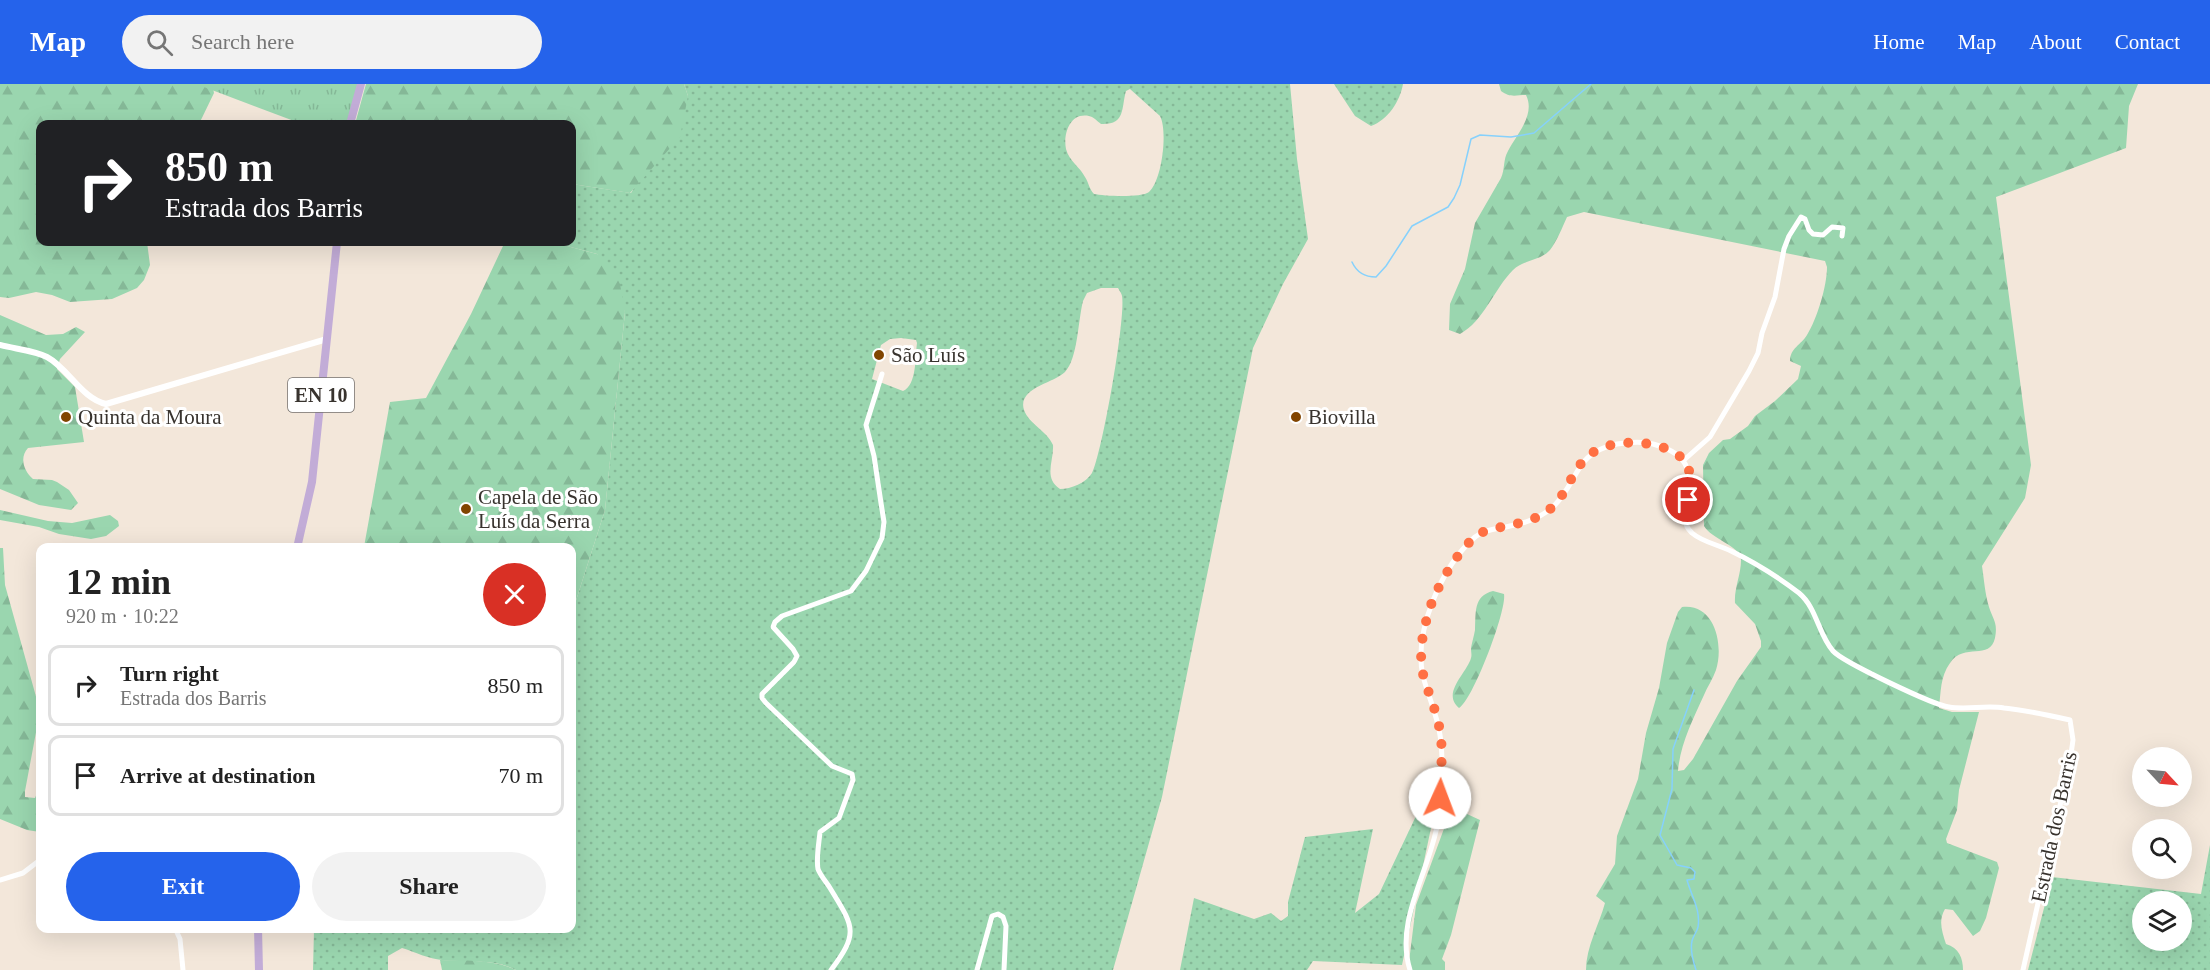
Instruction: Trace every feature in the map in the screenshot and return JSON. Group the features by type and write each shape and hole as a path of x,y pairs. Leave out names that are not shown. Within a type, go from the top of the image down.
{"main road":[{"path":"351,120 361,84"},
{"name":"EN 10","path":"298,543 311,489 337,246"},
{"path":"258,933 259,970"}],"street":[{"path":"1410,970 1406,948 1414,898 1438,824 1441,739 1421,658 1427,623 1440,584 1467,545 1478,534 1534,519 1549,510 1561,498 1586,458 1597,450 1619,444 1641,442 1657,445 1684,460 1710,437 1758,353 1762,333 1775,297 1784,249 1801,217 1805,219 1813,234 1823,235 1832,227 1843,228 1842,236"},
{"path":"0,345 49,358 90,396 106,404 327,339"},
{"path":"831,970 849,940 851,929 845,914 818,870 820,832 839,818 853,780 852,774 832,766 766,703 762,694 794,662 797,656 772,627 775,622 782,616 851,591 866,571 882,538 884,522 874,456 866,425 882,374"},
{"name":"Estrada dos Barris","path":"1684,460 1690,481 1687,528 1693,534 1754,564 1802,596 1811,607 1833,651 1849,663 1947,707 2002,707 2070,720 2073,740 2070,761 2023,970"},
{"path":"0,880 23,873 36,863"},
{"path":"977,970 992,916 998,914 1003,917 1006,926 1004,970"},
{"path":"177,933 183,970"}],"green space":[{"path":"0,84 212,84 214,93 201,120 36,120 36,246 148,246 150,265 144,280 137,288 112,299 70,302 36,292 9,298 0,297"},
{"path":"196,84 359,84 349,120 291,120"},
{"path":"366,84 684,84 688,96 680,137 630,193 576,185 576,120 356,120"},
{"path":"684,84 1290,84 1308,239 1283,284 1253,348 1162,797 1113,970 516,970 490,962 437,959 402,948 388,956 388,970 313,970 314,933 576,933 576,601 605,510 625,312 597,254 567,246 576,246 576,185 631,193 688,96","holes":["1130,89 1160,116 1163,133 1162,156 1157,178 1149,192 1122,196 1094,194 1083,173 1067,153 1065,143 1069,125 1077,117 1082,116 1094,118 1101,124 1115,122 1121,114 1126,91","1101,288 1118,288 1122,294 1117,356 1107,414 1092,473 1078,485 1060,489 1052,480 1050,469 1053,445 1026,415 1023,403 1031,391 1065,372 1073,358 1083,301 1087,293","890,339 916,340 917,343 913,377 908,388 903,391 872,379 881,345"]},
{"path":"1334,84 1403,84 1399,97 1388,115 1371,126 1355,116"},
{"path":"1499,84 2138,84 2129,106 2126,148 1996,197 2031,465 2025,498 1982,566 1988,602 1995,625 1995,638 1988,649 1962,653 1956,657 1947,668 1941,690 1939,708 1952,712 1979,712 1959,790 1957,810 1946,839 1947,843 1997,862 1999,868 1986,918 1980,931 1973,936 1953,910 1945,909 1943,913 1941,926 1946,944 1959,954 1963,970 1586,970 1590,944 1605,903 1596,896 1615,864 1617,836 1638,779 1667,643 1678,612 1682,607 1702,612 1714,628 1719,649 1716,670 1688,732 1681,752 1678,771 1684,770 1693,759 1737,681 1761,647 1755,624 1735,603 1741,566 1740,555 1704,526 1703,465 1709,453 1723,440 1730,439 1748,426 1755,416 1798,379 1801,366 1790,361 1790,357 1807,335 1818,311 1827,267 1825,261 1584,212 1567,217 1555,243 1546,254 1513,270 1476,321 1468,328 1460,334 1449,330 1450,304 1465,269 1475,223 1501,178 1506,154 1524,124 1529,110 1526,95 1507,95 1501,91"},
{"path":"503,246 567,246 597,254 618,273 625,312 605,510 576,601 576,543 365,543 390,402 426,398 471,314"},
{"path":"0,315 46,335 63,334 76,327 85,332 60,359 57,369 75,387 84,442 28,448 23,460 27,472 33,479 52,480 69,490 78,503 71,510 39,505 0,489"},
{"path":"0,510 48,521 72,523 110,515 118,521 119,526 106,536 91,539 0,520"},
{"path":"0,548 3,548 5,585 36,697 36,732 25,797 35,798 36,796 36,831 0,819"},
{"path":"1493,591 1504,594 1504,603 1495,635 1480,673 1459,708 1454,702 1454,690 1471,658 1477,606 1482,597"},
{"path":"1438,795 1402,965 1313,961 1307,970 1180,970 1194,898 1254,919 1271,913 1281,921 1288,916 1288,902 1305,837 1373,829 1355,913 1379,894 1425,797"},
{"path":"1467,814 1480,820 1451,935 1442,959 1445,962 1445,970 1408,970 1416,905 1449,815"},
{"path":"2210,845 2210,970 2028,970 2052,877 2175,891 2132,891 2132,951 2192,951 2192,893 2201,894"},
{"path":"440,960 489,962 516,970 442,970"}],"waterway":[{"path":"1352,262 1362,274 1376,277 1386,266 1412,226 1448,207 1460,185 1471,139 1480,135 1511,137 1534,133 1591,84"},
{"path":"1694,690 1673,749 1672,789 1660,835 1677,865 1691,868 1695,872 1694,879 1687,880 1699,921 1691,944 1696,970"}],"place":[{"name":"São Luís","path":"879,355"},
{"name":"Quinta da Moura","path":"66,417"},
{"name":"Biovilla","path":"1296,417"},
{"name":"Capela de São Luís da Serra","path":"466,509"}],"route":[{"path":"1440,798 1441,739 1437,716 1424,676 1421,658 1422,642 1432,602 1440,584 1467,545 1478,534 1534,519 1549,510 1561,498 1586,458 1597,450 1619,444 1641,442 1657,445 1684,460 1690,481 1688,500"}]}
